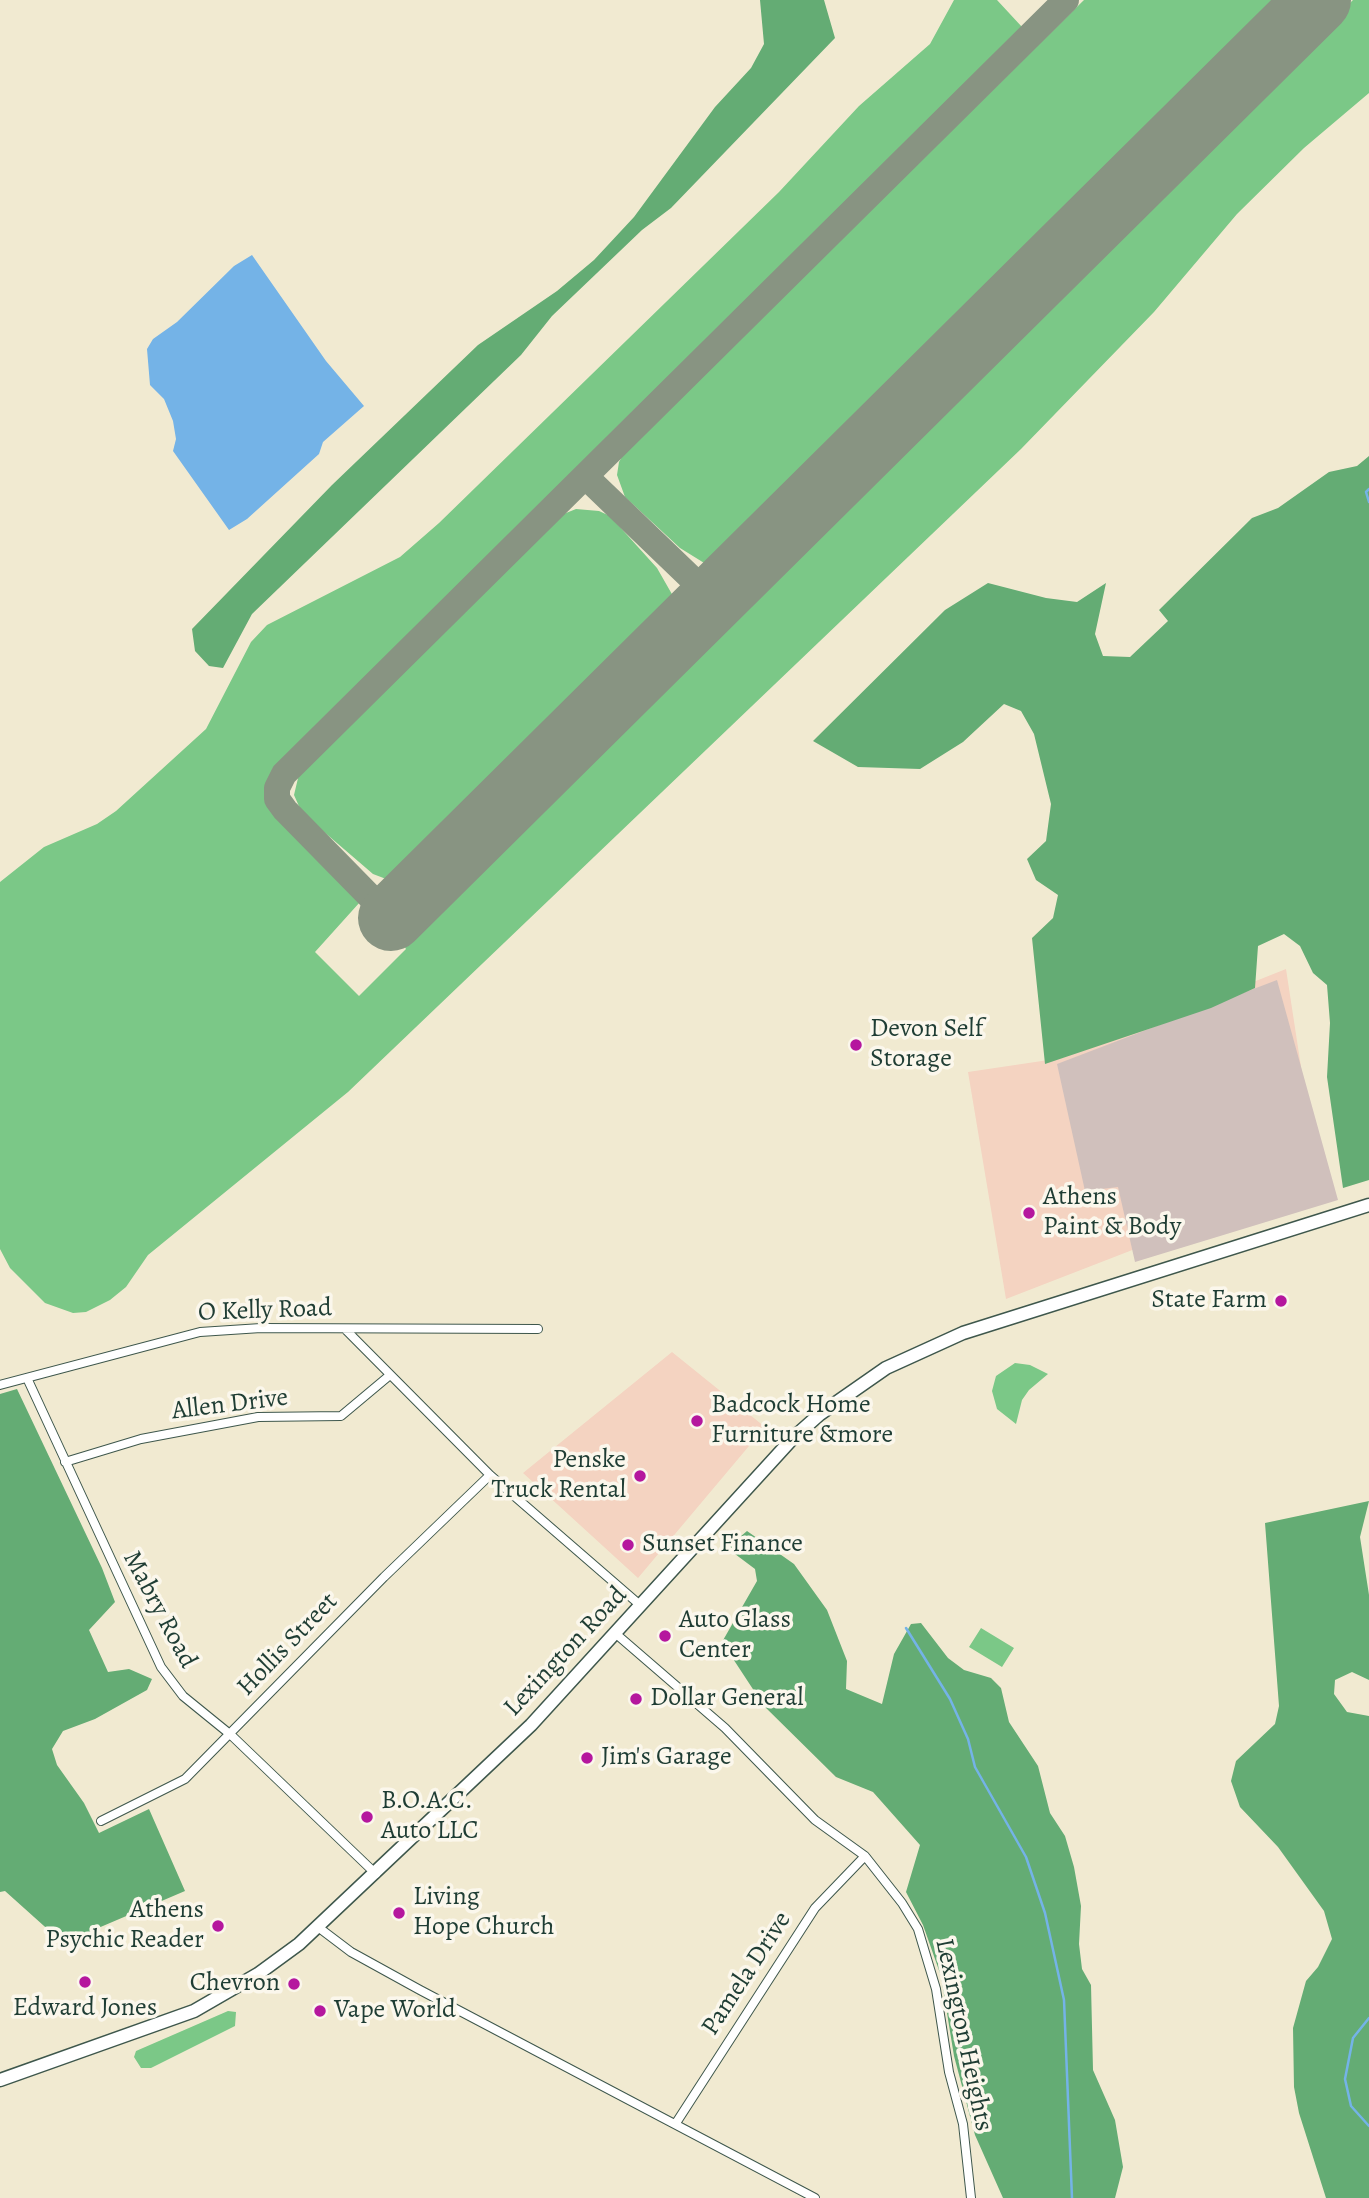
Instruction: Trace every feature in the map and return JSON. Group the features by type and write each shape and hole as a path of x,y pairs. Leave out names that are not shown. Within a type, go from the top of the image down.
{"highway":[{"name":"Lexington Road","path":"0,2080 194,2011 268,1968 376,1874 531,1725 793,1438 852,1390 905,1357 947,1339 1369,1205"}],"street":[{"name":"O Kelly Road","path":"0,1385 200,1332 261,1328 538,1329"},
{"path":"345,1329 490,1475 640,1605"},
{"name":"Allen Drive","path":"65,1462 141,1439 258,1417 341,1416 390,1375"},
{"name":"Mabry Road","path":"27,1378 161,1668 183,1696 231,1735 376,1874"},
{"name":"Hollis Street","path":"101,1821 180,1783 231,1735 375,1586 490,1475"},
{"name":"Lexington Heights","path":"615,1633 725,1728 815,1820 865,1856 902,1903 918,1929 936,1989 949,2072 962,2124 971,2198"},
{"name":"Pamela Drive","path":"676,2123 815,1908 865,1856"},
{"path":"318,1927 351,1952 423,1992 815,2198"}],"shaded area":[{"path":"1286,969 1318,1178 1006,1299 968,1072 1062,1058"},
{"path":"1277,980 1338,1200 1135,1262 1118,1187 1085,1191 1057,1064"},
{"path":"672,1352 765,1427 638,1578 523,1473"}],"green space":[{"path":"760,0 824,0 835,38 671,208 642,230 552,316 521,355 252,614 223,668 209,666 195,651 192,629 332,485 478,345 557,291 594,260 634,217 715,107 751,68 764,44"},
{"path":"954,0 997,0 1022,27 273,768 265,795 272,813 360,902 315,952 359,996 406,949 402,942 1353,0 1369,0 1369,93 1304,148 1237,214 1154,312 1021,449 348,1092 148,1255 126,1287 110,1300 86,1312 73,1313 45,1303 10,1268 0,1249 0,882 44,847 97,824 116,811 206,729 251,642 267,625 400,557 439,523 779,192 859,106 930,44"},
{"path":"1084,0 1289,0 717,565 709,566 680,548 625,497 617,475 619,462 625,451"},
{"path":"1369,456 1369,1180 1343,1188 1327,1077 1330,1023 1327,985 1313,973 1300,946 1284,934 1258,946 1255,988 1211,1008 1045,1064 1032,938 1053,918 1058,895 1036,880 1027,859 1046,841 1051,804 1034,734 1021,711 1004,704 963,742 920,769 858,767 813,741 945,610 988,583 1046,598 1077,602 1106,583 1095,634 1103,656 1130,657 1168,621 1159,610 1252,518 1278,508 1329,472 1357,466"},
{"path":"576,509 599,511 610,516 657,568 677,603 394,882 373,874 302,813 294,795 299,774 561,515"},
{"path":"1015,1363 1030,1365 1048,1374 1029,1390 1022,1400 1016,1424 997,1409 992,1391 996,1376"},
{"path":"17,1389 102,1568 115,1602 89,1630 108,1672 129,1669 152,1679 147,1690 95,1719 63,1731 52,1749 57,1765 84,1803 99,1833 149,1809 185,1891 63,1943 5,1891 0,1892 0,1394"},
{"path":"1369,1501 1360,1537 1369,1595 1369,1680 1352,1672 1335,1680 1334,1694 1347,1712 1369,1716 1369,2198 1326,2198 1299,2113 1294,2087 1293,2028 1306,1981 1318,1967 1332,1939 1324,1911 1278,1847 1240,1807 1231,1781 1236,1761 1275,1724 1279,1706 1265,1523"},
{"path":"747,1531 794,1564 827,1610 847,1661 846,1689 882,1704 894,1654 911,1624 921,1623 948,1658 964,1670 991,1678 1001,1688 1009,1722 1038,1766 1050,1813 1065,1836 1074,1867 1081,1906 1079,1944 1082,1969 1091,1985 1093,2070 1115,2120 1123,2167 1115,2198 1003,2198 975,2135 954,2056 941,1976 923,1925 906,1892 920,1845 873,1792 836,1777 764,1706 722,1642 757,1581 755,1569 727,1548"},
{"path":"981,1628 1014,1648 1002,1667 969,1647"},
{"path":"228,2011 236,2012 235,2026 151,2068 141,2068 134,2057 136,2051"}],"water":[{"path":"252,255 326,361 364,406 323,442 319,454 247,519 229,530 173,451 176,439 173,421 164,399 150,385 147,349 153,339 177,322 234,266"}],"waterway":[{"path":"1369,489 1366,492 1369,502"},
{"path":"906,1628 950,1699 968,1739 975,1767 1026,1857 1045,1913 1064,2000 1072,2198"},
{"path":"1369,2018 1353,2038 1345,2079 1351,2106 1369,2126"}],"taxiway":[{"path":"391,918 285,810 277,799 277,788 284,774 1066,0"},
{"path":"585,476 714,600"}],"runway":[{"path":"391,918 1318,0"}],"place":[{"name":"Devon Self Storage","path":"856,1045"},
{"name":"Athens Paint & Body","path":"1029,1213"},
{"name":"State Farm","path":"1281,1301"},
{"name":"Badcock Home Furniture &more","path":"697,1421"},
{"name":"Penske Truck Rental","path":"640,1476"},
{"name":"Sunset Finance","path":"628,1545"},
{"name":"Auto Glass Center","path":"665,1636"},
{"name":"Dollar General","path":"636,1699"},
{"name":"Jim's Garage","path":"587,1758"},
{"name":"B.O.A.C. Auto LLC","path":"367,1817"},
{"name":"Living Hope Church","path":"399,1913"},
{"name":"Athens Psychic Reader","path":"218,1926"},
{"name":"Edward Jones","path":"85,1982"},
{"name":"Chevron","path":"294,1984"},
{"name":"Vape World","path":"320,2011"}]}
